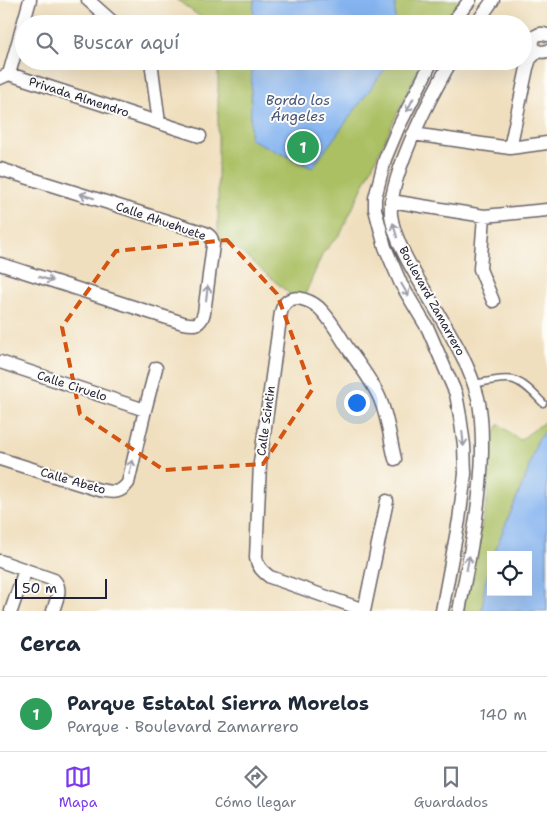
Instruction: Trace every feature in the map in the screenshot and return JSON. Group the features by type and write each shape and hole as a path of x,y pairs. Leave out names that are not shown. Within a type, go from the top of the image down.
{"street":[{"path":"25,15 30,0"},
{"path":"88,0 105,15"},
{"path":"458,15 470,0"},
{"path":"482,15 493,0"},
{"path":"542,51 533,47 532,44 534,38 540,34 547,35"},
{"path":"4,76 15,44"},
{"path":"152,70 159,123"},
{"name":"Boulevard Zamarrero","path":"427,70 398,128 385,159 375,198 375,209 385,247 401,284 428,329 456,394 464,444 465,474 459,520 442,611"},
{"name":"Boulevard Zamarrero","path":"446,70 413,134 399,171 391,201 391,215 397,237 407,259 469,368 478,399 482,425 482,474 475,524 458,611"},
{"path":"510,148 527,70"},
{"name":"Privada Almendro","path":"4,76 200,136"},
{"path":"413,134 510,148 547,142"},
{"name":"Calle Ahuehuete","path":"0,169 205,233 212,239 213,245 204,313 202,319 194,325 183,324 0,264"},
{"path":"391,201 484,216 547,210"},
{"path":"484,216 480,269 494,301"},
{"name":"Calle Scintin","path":"364,610 270,577 258,566 256,558 260,463 281,312 289,300 303,299 311,302 323,312 368,377 380,398 395,459"},
{"path":"424,322 439,314"},
{"name":"Calle Ciruelo","path":"0,362 145,410"},
{"path":"145,410 156,368"},
{"name":"Calle Abeto","path":"0,459 99,490 113,493 121,491 128,483 145,410"},
{"path":"364,610 387,501"},
{"path":"0,561 54,580 59,588 53,611"},
{"path":"11,611 25,570"}],"lane":[{"path":"474,384 491,380 514,380 527,388 543,403"}],"highlighted area":[{"path":"227,240 277,294 312,390 263,464 164,470 80,414 62,327 116,251"}],"green space":[{"path":"177,0 465,0 452,15 198,15"},
{"path":"218,70 418,70 341,233 323,253 301,304 234,246 218,243"},
{"path":"547,418 547,611 462,611 488,496 485,451 499,424 520,440"}],"water":[{"path":"254,0 395,0 395,15 253,15"},
{"name":"Bordo los Ángeles","path":"252,70 384,70 312,168 250,139"},
{"path":"547,428 547,611 482,611 487,577 487,596 532,596 532,551 495,551 526,476 537,441"}],"place":[{"name":"Parque Estatal Sierra Morelos","path":"303,147"}]}
